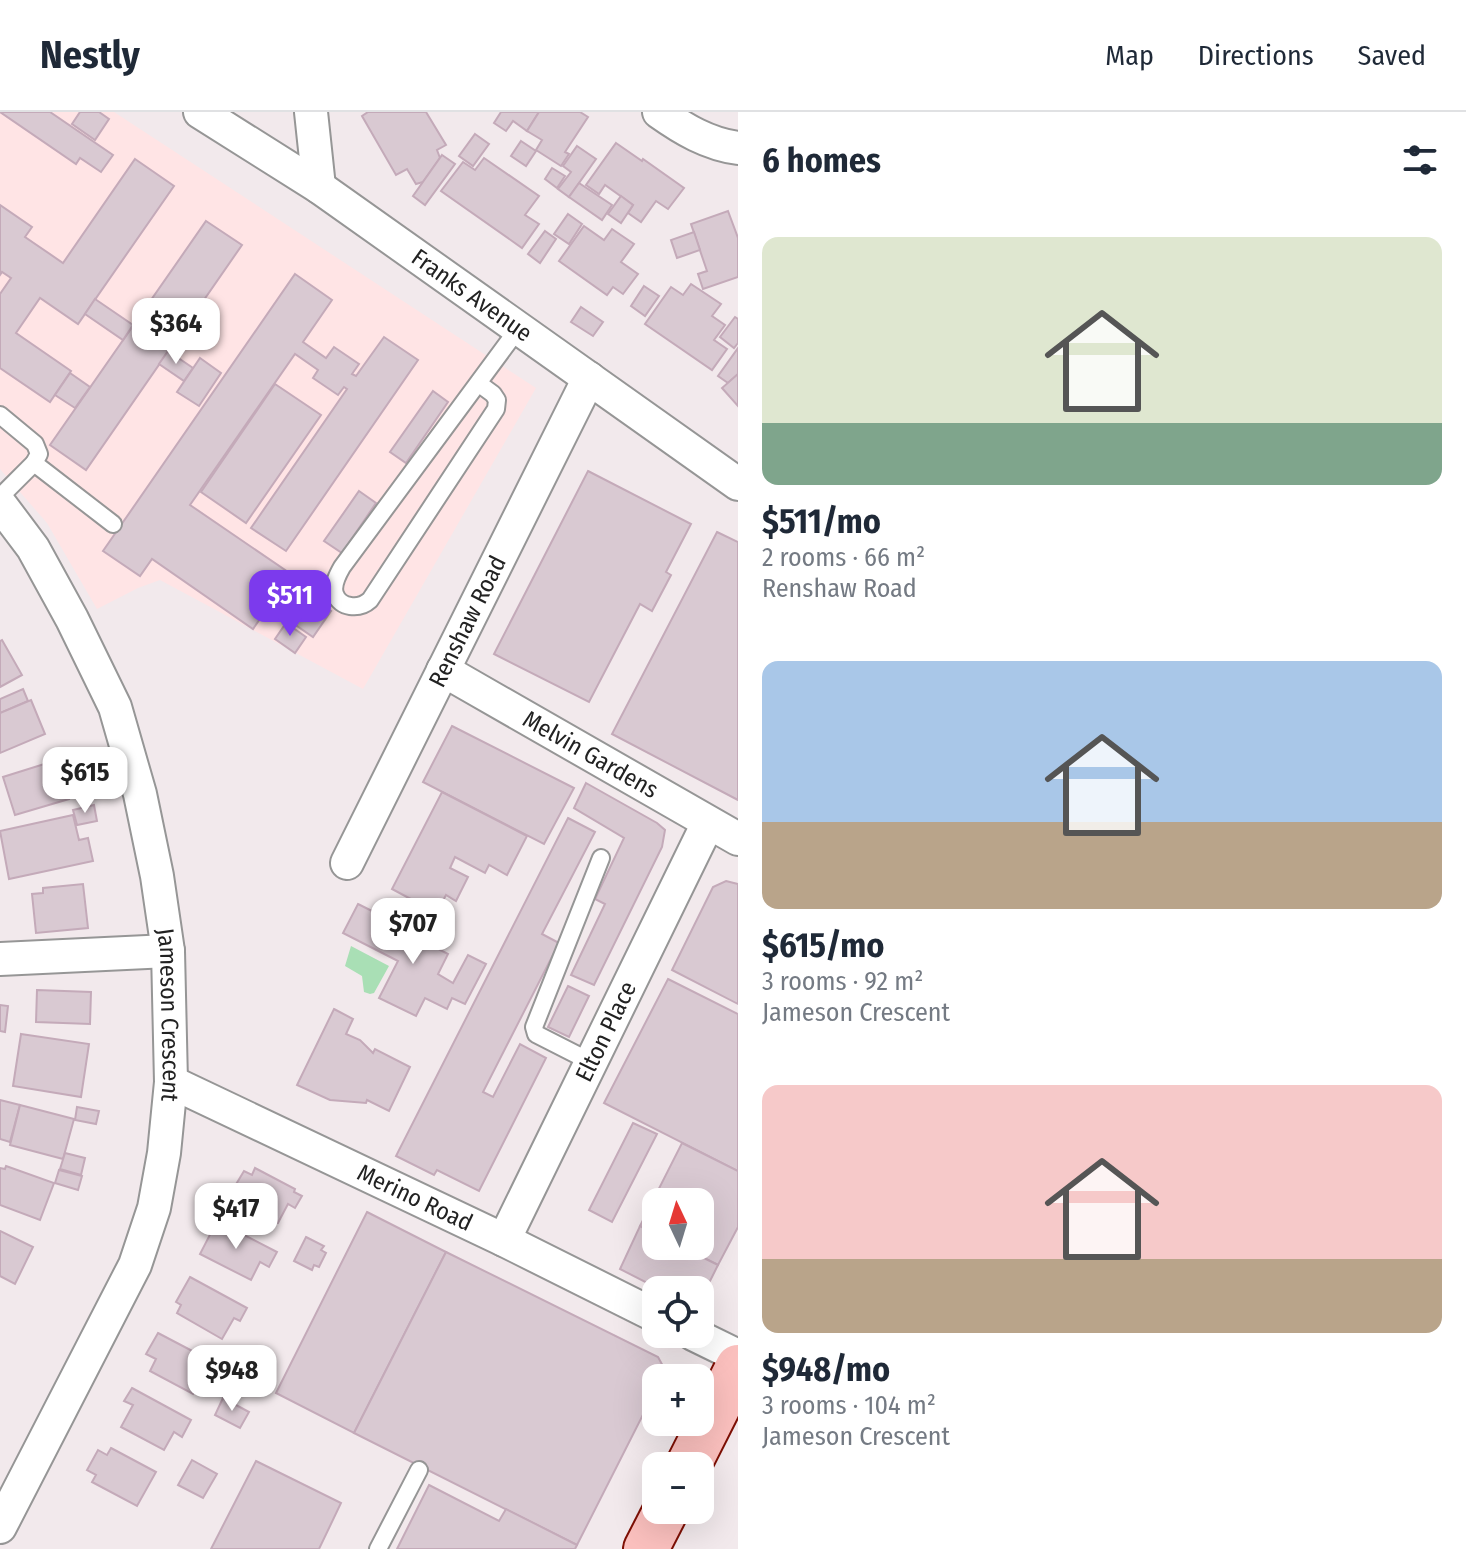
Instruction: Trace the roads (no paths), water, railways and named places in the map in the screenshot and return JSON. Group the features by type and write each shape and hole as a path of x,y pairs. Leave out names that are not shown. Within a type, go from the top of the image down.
{"main road":[{"path":"695,1452 738,1367"},
{"path":"646,1549 659,1524"}],"street":[{"name":"Franks Avenue","path":"200,112 319,187 738,484"},
{"path":"311,112 319,187"},
{"path":"659,112 691,134 738,148"},
{"name":"Renshaw Road","path":"347,863 589,378"},
{"name":"Jameson Crescent","path":"0,504 33,548 115,707 140,794 157,876 168,951 171,1082 164,1153 154,1208 135,1265 0,1527"},
{"name":"Melvin Gardens","path":"443,670 738,839"},
{"name":"Elton Place","path":"504,1240 708,823"},
{"path":"0,959 168,951"},
{"name":"Merino Road","path":"171,1082 642,1309"},
{"path":"714,1344 738,1356"}],"lane":[{"path":"478,383 493,394 497,400 496,409 370,600 360,607 341,601 335,596 335,590 336,578 342,567 478,383 518,329"},
{"path":"0,415 35,444 39,454 0,497"},
{"path":"34,463 113,524"},
{"path":"591,1062 536,1034 534,1027 601,858"},
{"path":"378,1549 419,1470"}]}
